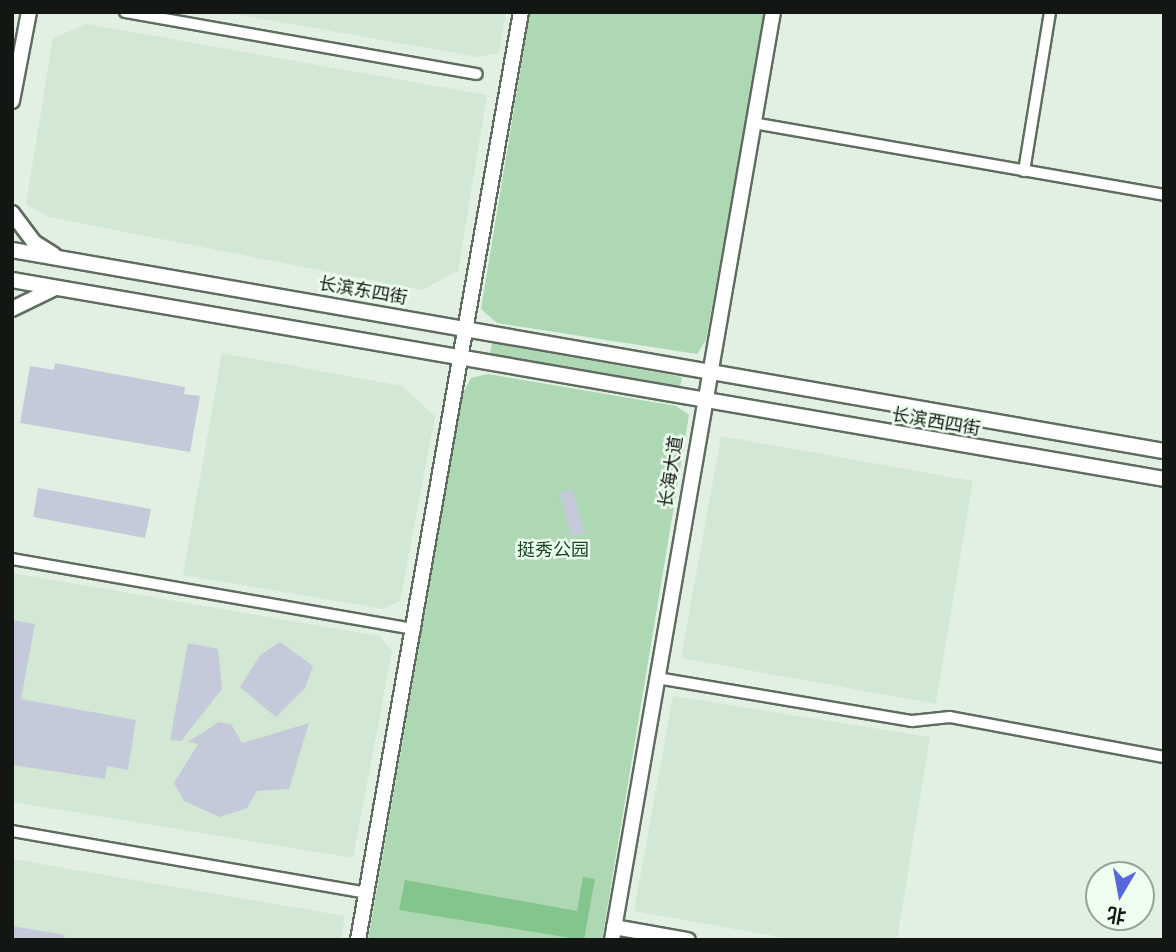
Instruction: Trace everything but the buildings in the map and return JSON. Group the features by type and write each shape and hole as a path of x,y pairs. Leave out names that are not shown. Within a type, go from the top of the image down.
{"main road":[{"path":"12,101 29,12"},
{"path":"358,940 464,359 521,12"},
{"name":"长海大道","path":"613,933 702,400 773,12"},
{"path":"12,213 35,243 65,261"},
{"name":"长滨东四街","path":"12,250 708,370"},
{"path":"12,280 702,400"},
{"path":"12,309 57,288"},
{"name":"长滨西四街","path":"708,370 1164,451"},
{"name":"长滨西四街","path":"702,400 1164,479"},
{"path":"613,933 688,940"}],"street":[{"path":"125,12 477,74"},
{"path":"1024,171 1050,12"},
{"path":"753,124 1164,195"},
{"path":"12,559 415,629"},
{"path":"657,678 912,722 950,717 1164,757"},
{"path":"12,831 366,893"}],"shaded area":[{"path":"223,12 506,12 499,53 478,57"},
{"path":"87,24 487,95 458,271 422,290 48,217 26,204 53,38"},
{"path":"222,353 402,386 435,416 400,601 383,609 183,575"},
{"path":"721,436 973,481 936,704 681,658"},
{"path":"12,573 380,636 392,651 353,858 12,802"},
{"path":"673,696 930,737 897,940 797,940 634,911"},
{"path":"12,859 345,916 341,940 12,940"},
{"path":"583,877 595,879 584,940 399,910 405,880 577,911"}],"green space":[{"path":"530,12 765,12 706,340 697,354 497,323 481,309"},
{"path":"492,343 682,377 680,388 490,354"},
{"name":"挺秀公园","path":"488,374 676,406 689,415 602,940 368,940 463,393 471,378"}]}
